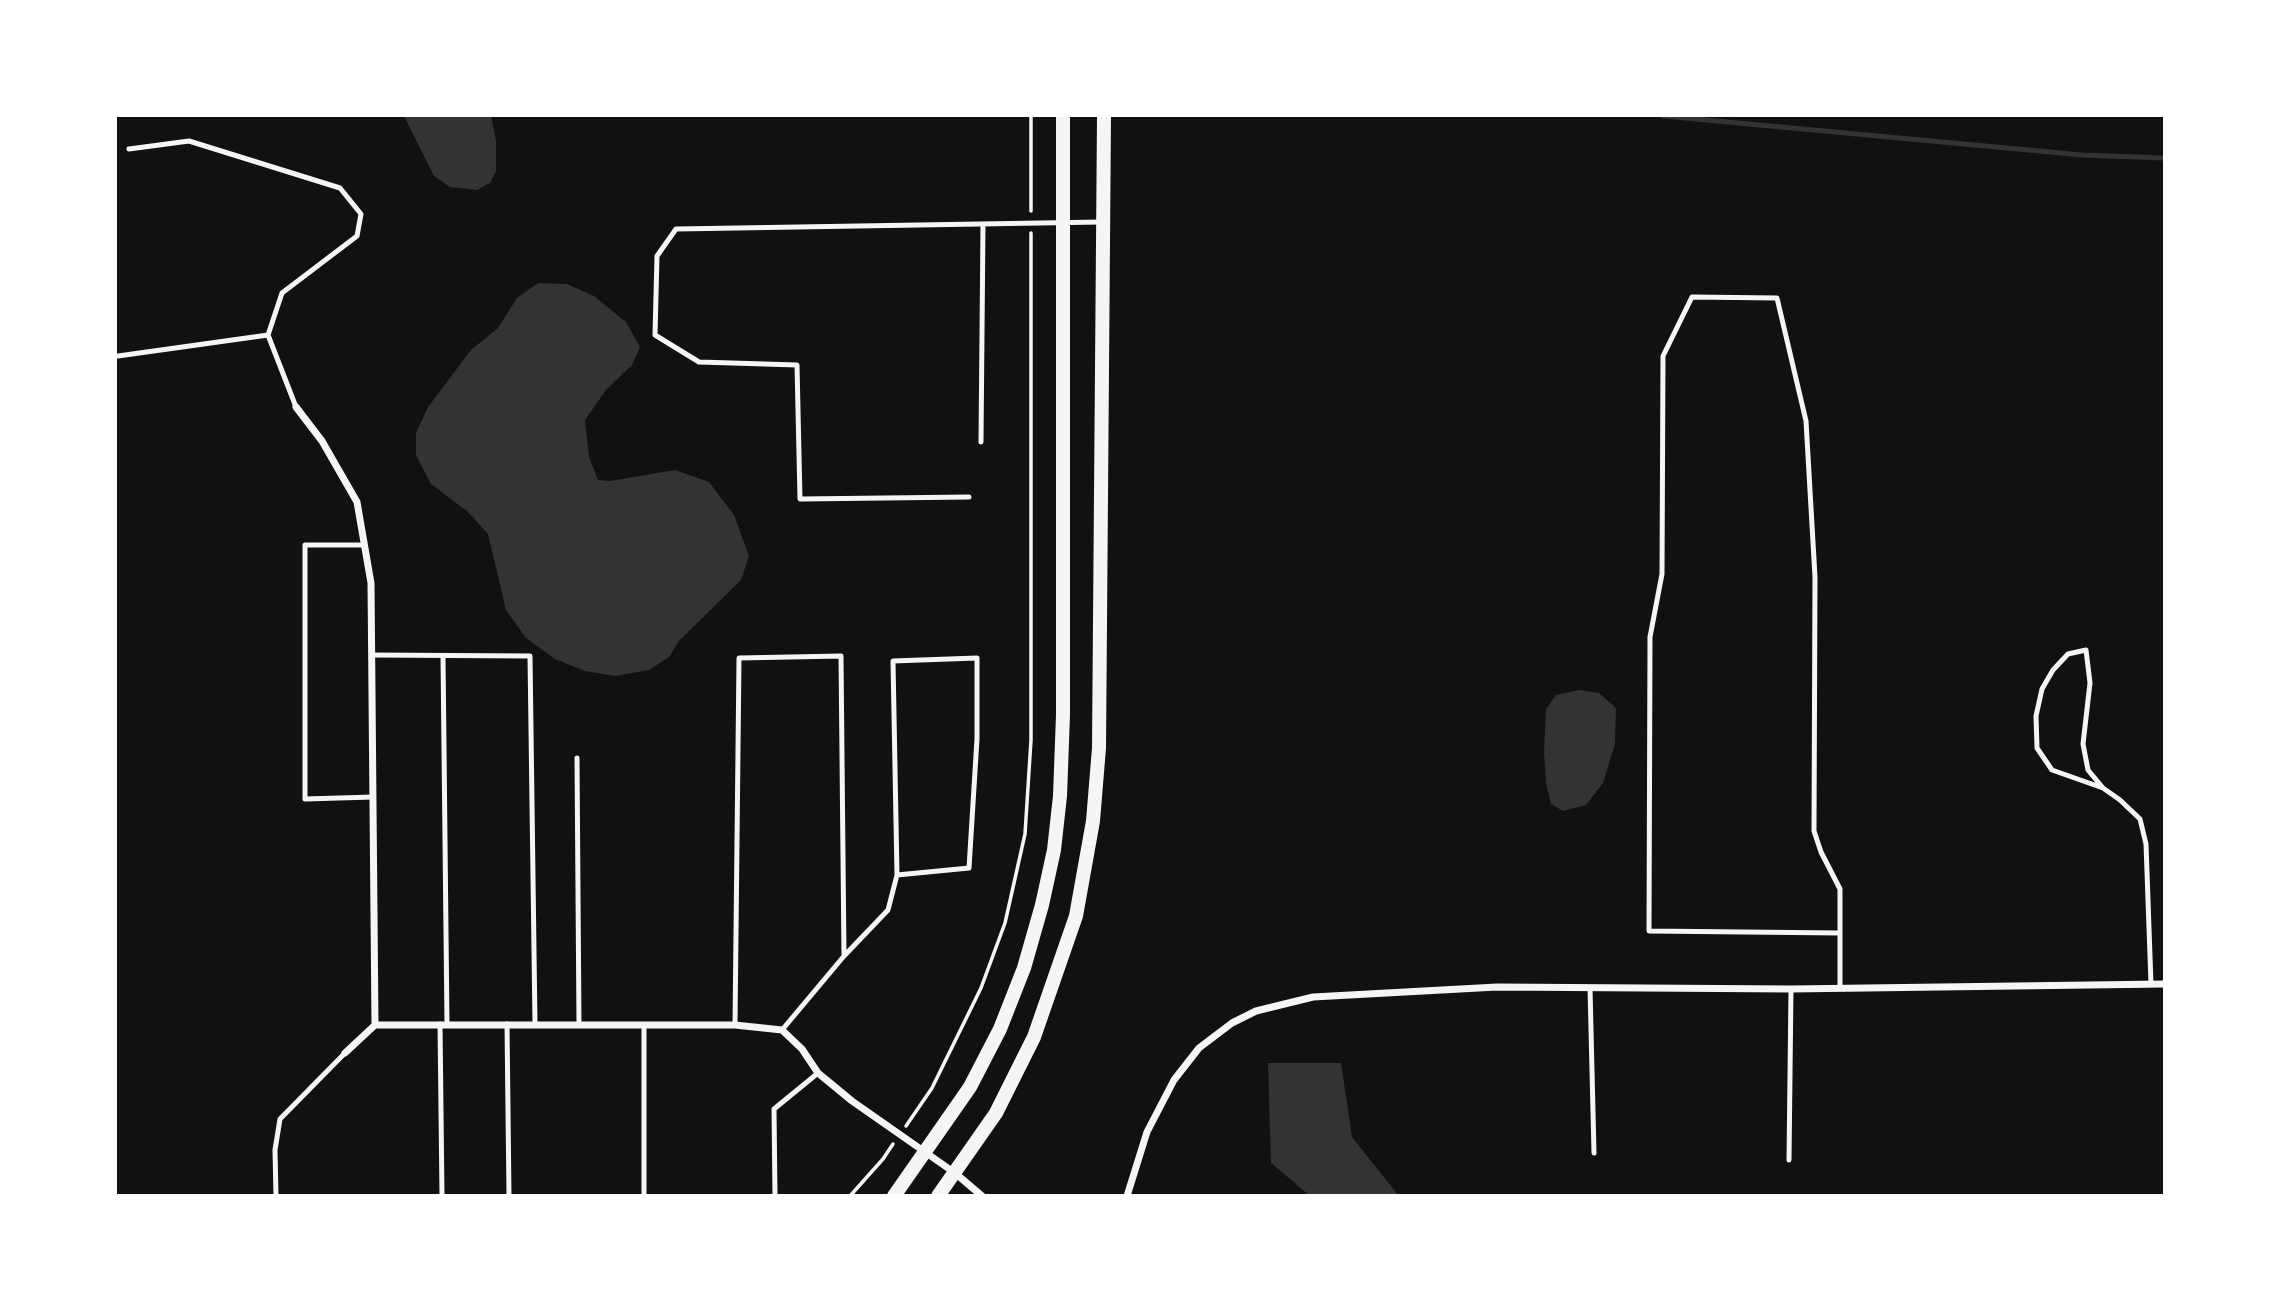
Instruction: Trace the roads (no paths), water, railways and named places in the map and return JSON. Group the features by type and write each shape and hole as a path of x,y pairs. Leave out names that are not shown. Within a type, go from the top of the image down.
{"main road":[{"path":"894,1195 970,1087 1000,1029 1024,968 1054,850 1060,796 1063,715 1063,116"},
{"path":"938,1195 996,1112 1034,1037 1076,916 1093,821 1099,748 1104,116"}],"street":[{"path":"296,407 322,441 357,502 371,583 375,1025"},
{"path":"1126,1195 1147,1132 1174,1080 1199,1048 1233,1023 1256,1011 1313,997 1497,987 1791,989 2165,984"},
{"path":"345,1053 375,1025 735,1026 782,1030 802,1049 818,1073 852,1101 982,1195"}],"lane":[{"path":"129,149 189,141 340,188 361,214 357,236 282,293 268,335 296,407"},
{"path":"970,497 800,499 797,365 699,362 655,335 657,256 676,229 1104,222"},
{"path":"981,442 983,224"},
{"path":"1840,933 1648,931 1650,637 1662,574 1662,356 1692,297 1777,298 1807,421 1815,577 1814,831 1821,852 1840,889 1840,933 1840,988"},
{"path":"118,356 268,335"},
{"path":"365,545 305,545 305,799 373,797"},
{"path":"2102,788 2088,770 2083,744 2090,684 2086,650 2068,654 2053,670 2042,689 2036,716 2037,748 2052,770 2102,788 2140,818 2146,844 2151,984"},
{"path":"372,655 530,656 535,1024"},
{"path":"442,1195 443,656"},
{"path":"735,1026 739,658 841,656 844,956"},
{"path":"782,1030 844,956 888,911 897,874 893,661 977,657 977,739 969,868 897,874"},
{"path":"577,758 579,1025"},
{"path":"1590,988 1594,1153"},
{"path":"1789,1160 1791,989"},
{"path":"508,1024 509,1195"},
{"path":"644,1025 644,1195"},
{"path":"276,1195 275,1150 280,1119 345,1053"},
{"path":"775,1195 774,1109 818,1073"}],"waterway":[{"path":"1663,116 2082,155 2164,158"}]}
